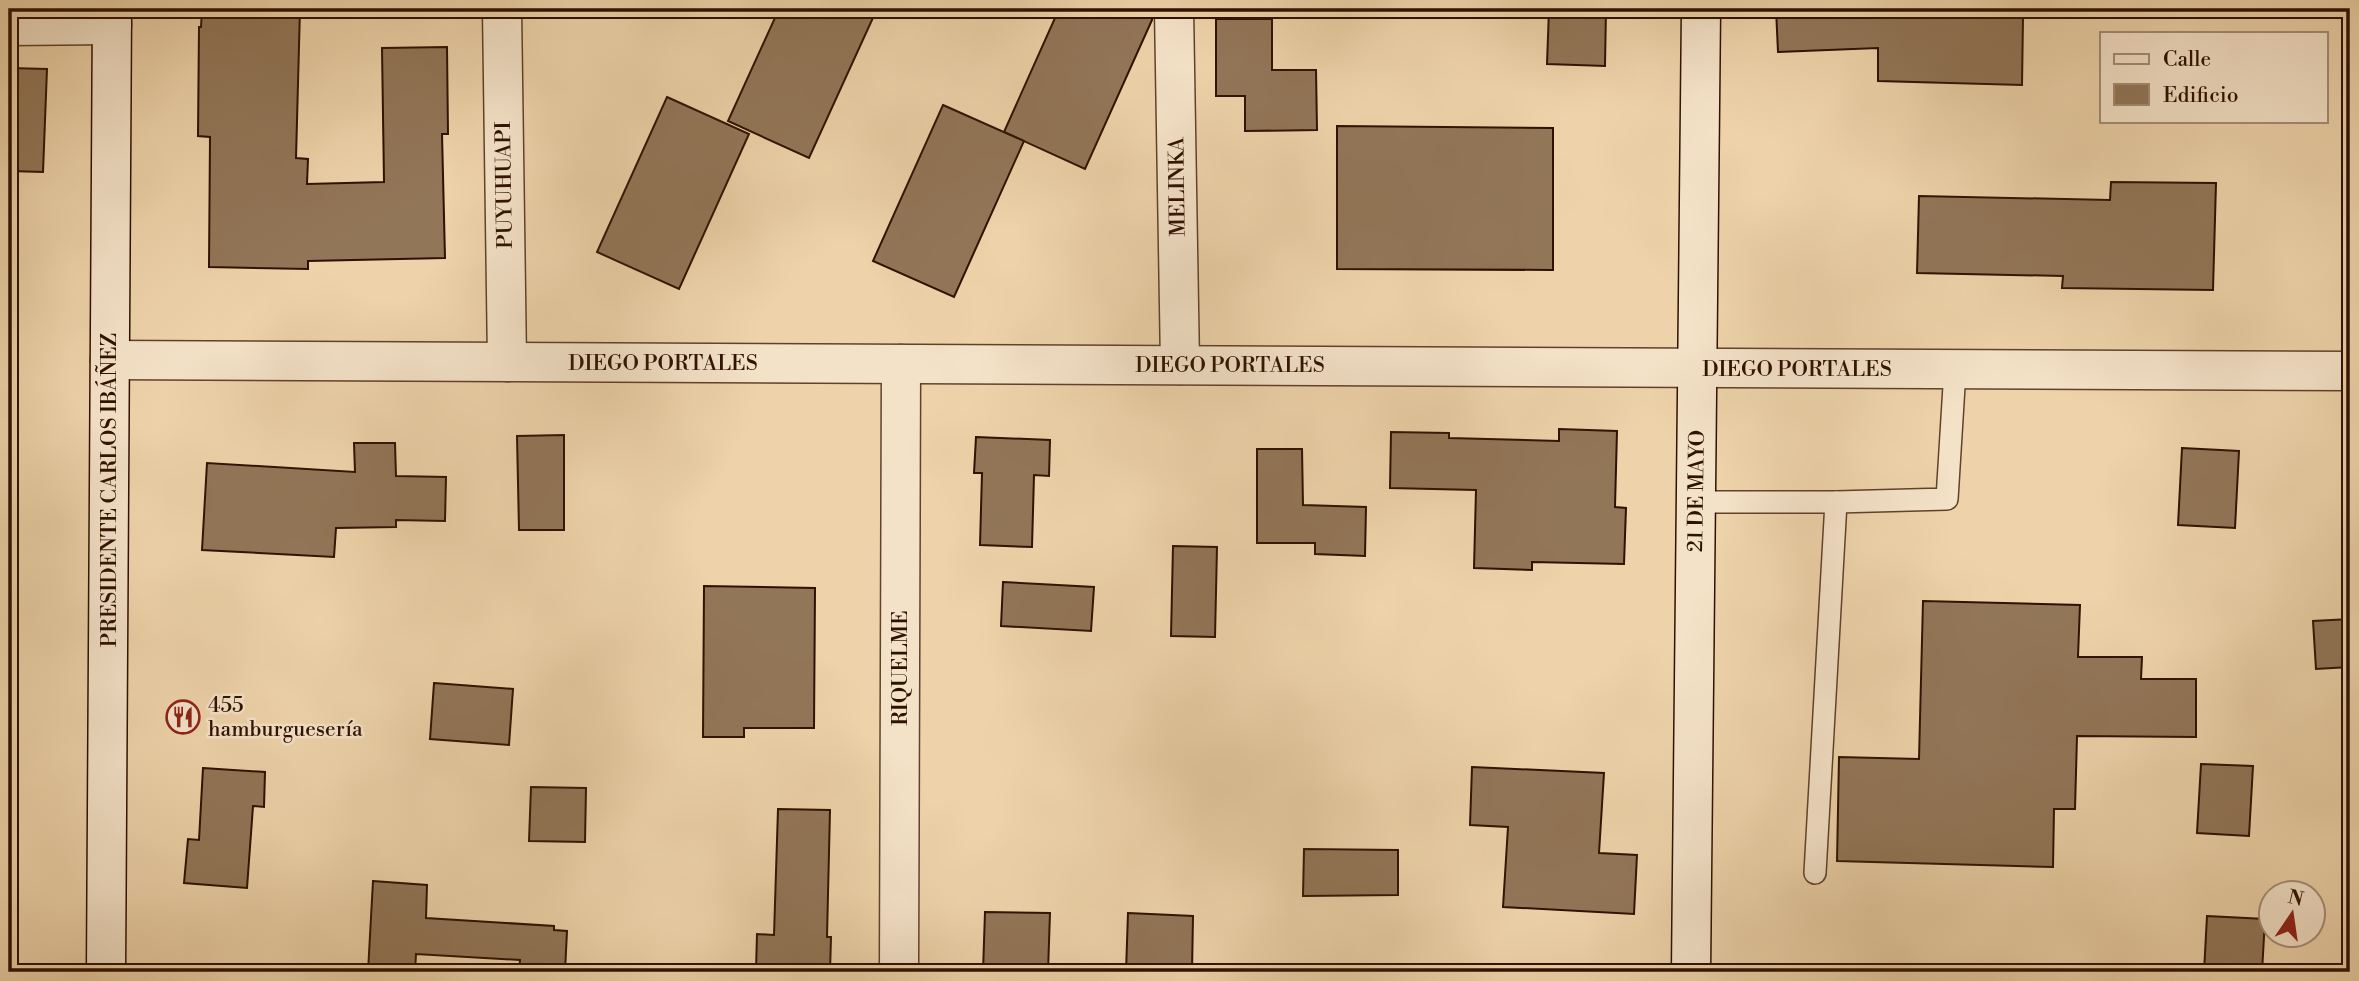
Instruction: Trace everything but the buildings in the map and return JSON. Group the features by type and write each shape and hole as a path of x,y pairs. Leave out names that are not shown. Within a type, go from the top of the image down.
{"street":[{"name":"PUYUHUAPI","path":"502,9 507,362"},
{"name":"MELINKA","path":"1174,9 1180,365"},
{"name":"21 DE MAYO","path":"1691,972 1701,9"},
{"path":"9,26 112,17"},
{"name":"PRESIDENTE CARLOS IBÁÑEZ","path":"106,972 112,17"},
{"name":"DIEGO PORTALES","path":"110,360 2350,372"},
{"name":"RIQUELME","path":"899,972 901,364"}],"lane":[{"path":"1696,502 1947,499 1955,370"},
{"path":"1815,873 1836,502"}],"place":[{"name":"455 hamburguesería","path":"183,717"}]}
